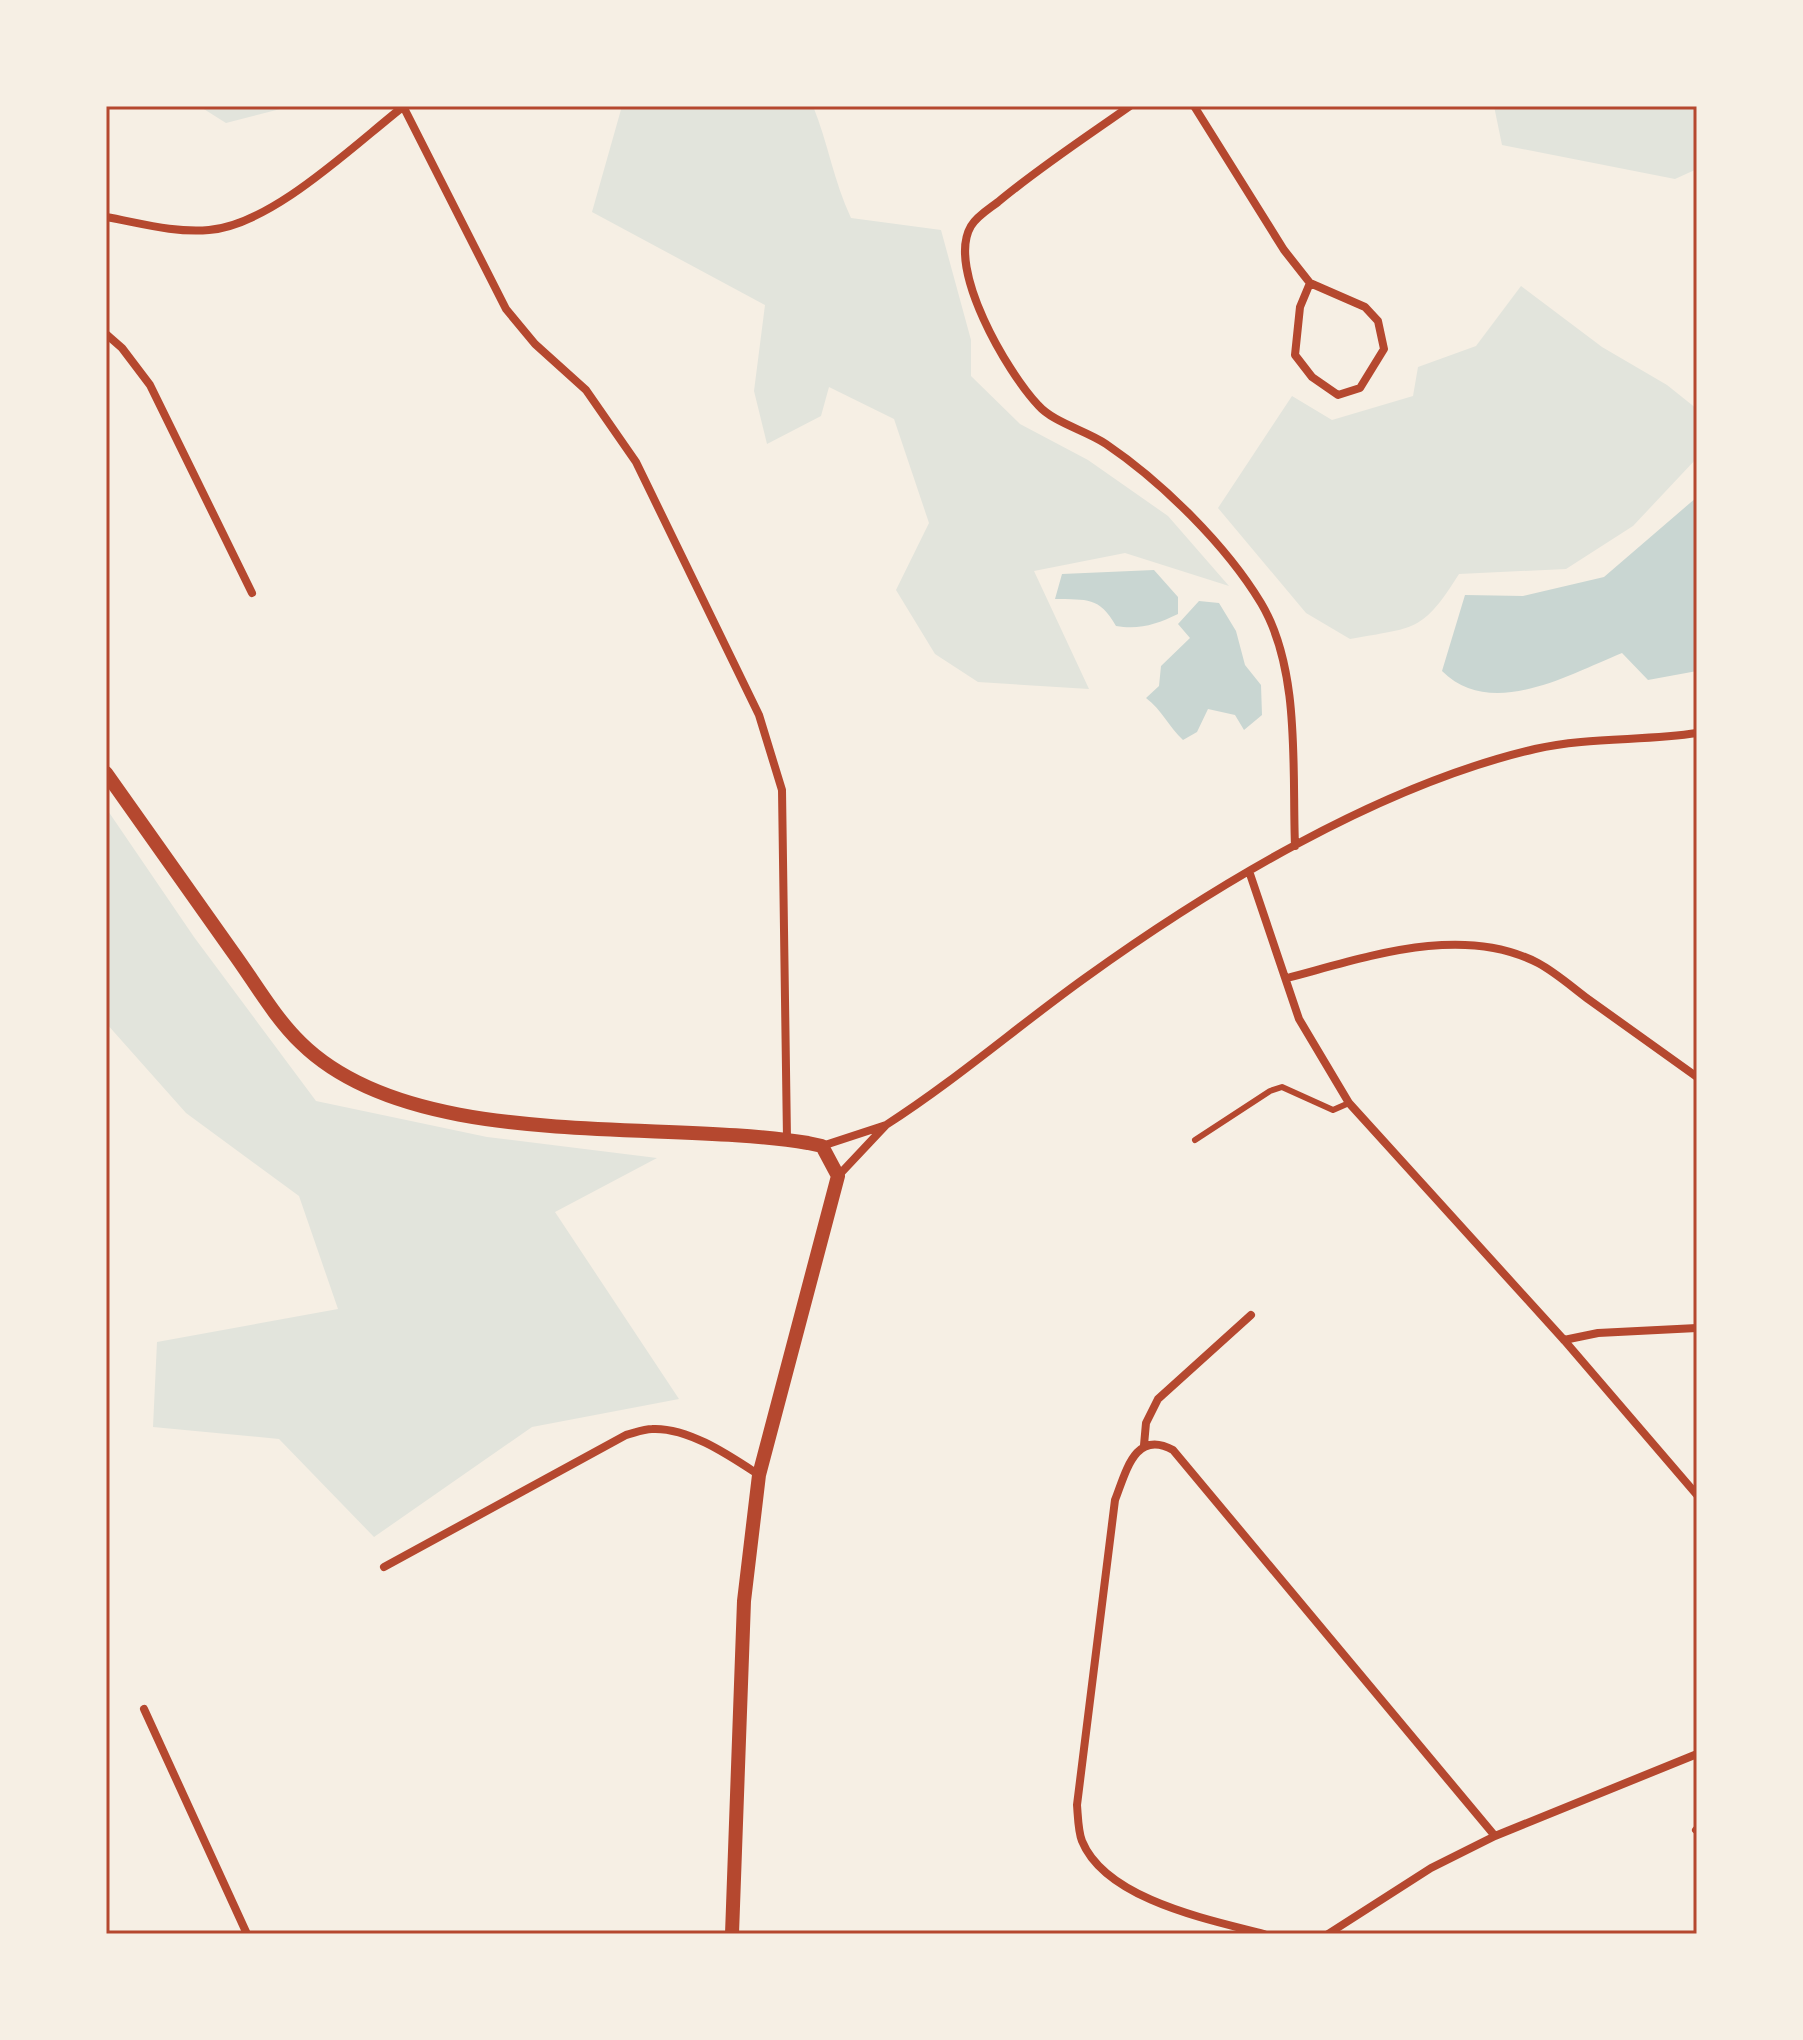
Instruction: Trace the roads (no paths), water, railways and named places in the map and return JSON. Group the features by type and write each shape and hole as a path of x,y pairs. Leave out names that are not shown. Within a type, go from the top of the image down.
{"street":[{"path":"106,217 173,230 211,230 248,221 280,202 404,106 506,309 535,344 586,390 636,462 759,715 774,755 782,790 787,1139"},
{"path":"1130,106 1015,187 974,221 963,256 966,275 1017,379 1040,408 1100,440 1143,472 1224,551 1261,603 1279,640 1286,674 1295,846"},
{"path":"1194,106 1284,250 1310,283 1365,307 1378,321 1384,349 1360,388 1338,395 1312,377 1295,355 1300,307 1310,283"},
{"path":"106,334 122,348 150,385 252,593"},
{"path":"106,773 280,1018 308,1049 353,1081 388,1098 474,1118 606,1130 787,1139 822,1146 886,1125 935,1094 1086,977 1249,871 1403,793 1536,749 1697,733"},
{"path":"1249,871 1299,1019 1349,1103 1564,1340 1697,1495"},
{"path":"1287,978 1381,954 1430,947 1472,946 1502,952 1537,963 1697,1077"},
{"path":"732,1934 744,1601 759,1475 838,1176 886,1125"},
{"path":"822,1146 838,1176"},
{"path":"1251,1315 1158,1399 1146,1423 1144,1445 1133,1457 1115,1500 1077,1805 1082,1842 1103,1868 1158,1903 1264,1934"},
{"path":"1564,1340 1598,1333 1697,1328"},
{"path":"384,1567 626,1435 651,1429 677,1433 726,1453 759,1475"},
{"path":"1144,1445 1160,1443 1173,1450 1495,1836"},
{"path":"144,1709 247,1934"},
{"path":"1328,1934 1431,1868 1495,1836 1697,1754"}],"lane":[{"path":"1195,1140 1270,1091 1282,1087 1333,1110 1349,1103"}]}
